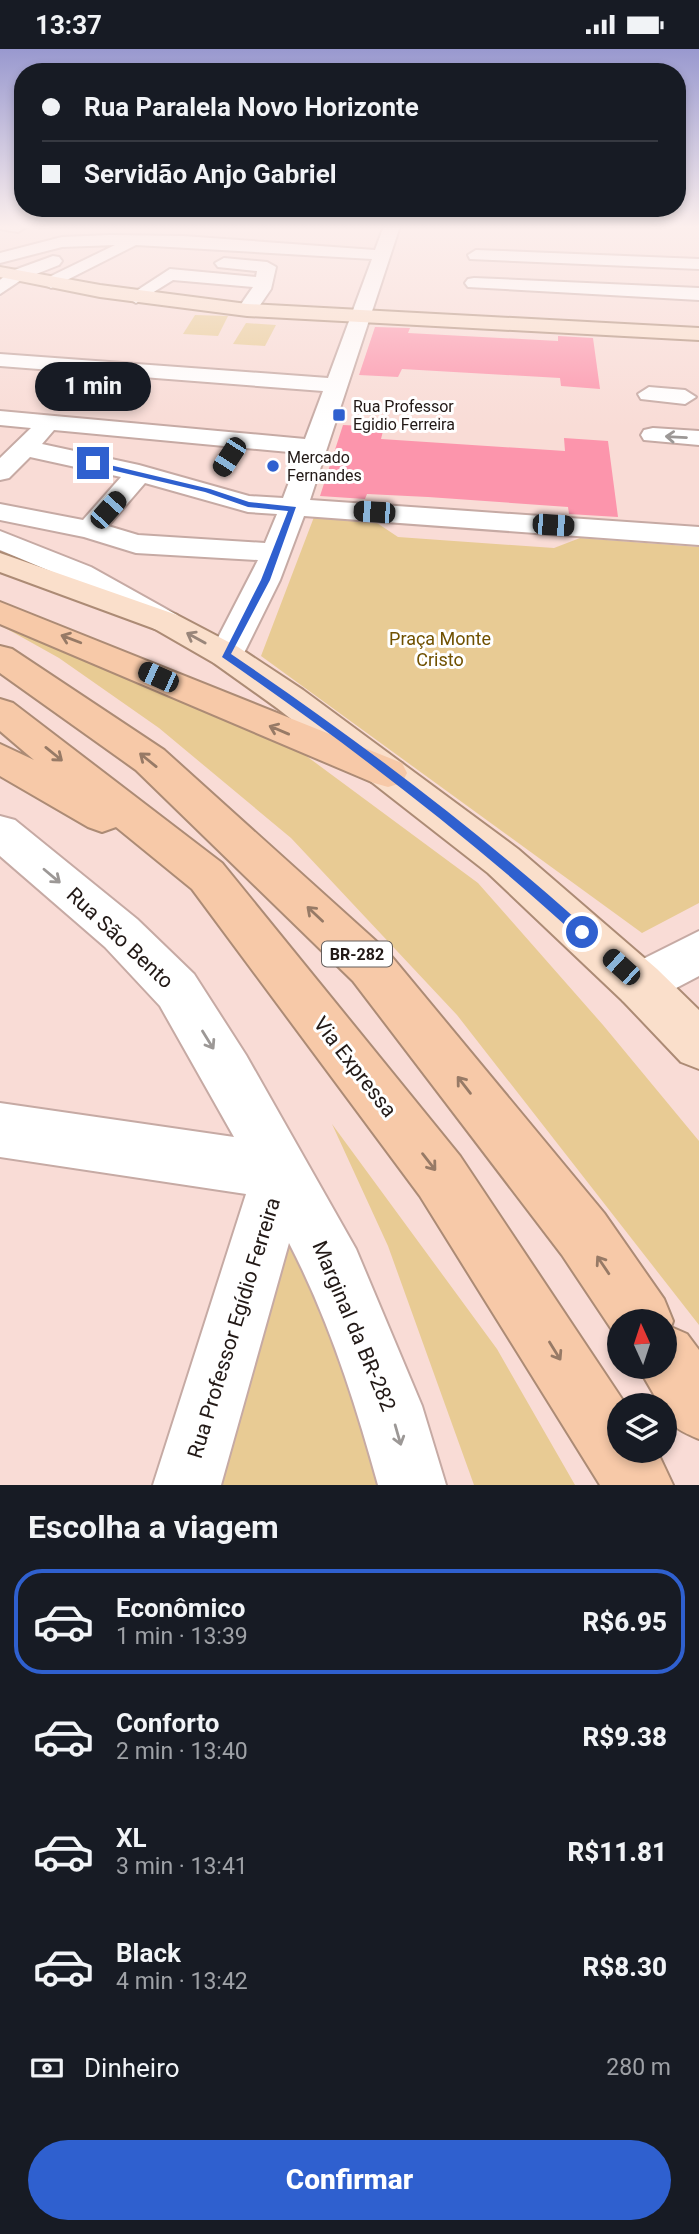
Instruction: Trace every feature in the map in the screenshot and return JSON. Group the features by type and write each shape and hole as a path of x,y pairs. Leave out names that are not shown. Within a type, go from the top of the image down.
{"highway":[{"path":"0,612 88,645 294,737 388,773"},
{"name":"BR-282","path":"0,657 74,705 150,760 370,966 583,1234 634,1309"},
{"name":"Via Expressa","path":"0,712 207,876 440,1176 639,1485"},
{"path":"0,758 207,876"},
{"path":"677,1374 699,1406"}],"main road":[{"path":"112,293 247,310 699,334"},
{"path":"0,562 166,622 226,655 503,861 640,985 699,1045"}],"street":[{"path":"136,297 142,293"},
{"path":"247,310 259,293"},
{"path":"226,655 265,580 316,447 335,385 370,293"},
{"path":"471,323 473,293"},
{"path":"679,293 699,294"},
{"path":"0,360 155,392"},
{"path":"44,382 155,392 250,380 335,385"},
{"path":"214,437 250,380"},
{"path":"126,429 155,392"},
{"path":"649,394 685,397"},
{"path":"0,418 214,437"},
{"path":"2,470 51,422"},
{"path":"653,435 699,438"},
{"path":"214,437 224,465 248,504 293,509 681,530"},
{"path":"2,470 133,482 316,447"},
{"path":"24,448 133,482"},
{"path":"90,530 133,482"},
{"path":"0,512 90,530 136,544 276,552"},
{"path":"0,540 80,573 166,622"},
{"name":"Rua São Bento","path":"0,832 121,933 177,990 228,1073 281,1172"},
{"path":"640,985 699,952"},
{"path":"0,1130 281,1172"},
{"name":"Rua Professor Egídio Ferreira","path":"187,1485 281,1172"},
{"name":"Marginal da BR-282","path":"281,1172 335,1271 389,1406 412,1485"}],"green space":[{"path":"195,315 228,316 218,336 183,334"},
{"path":"246,323 276,325 265,346 233,344"},
{"name":"Praça Monte Cristo","path":"314,517 377,523 398,537 554,548 580,538 699,547 699,903 642,933 261,656"},
{"path":"0,616 192,700 305,755 478,883 603,1025 699,1141 699,1325 457,1015 291,838 159,728 59,658 0,625"},
{"path":"332,1124 497,1349 575,1485 474,1485 388,1246"},
{"path":"283,1229 331,1299 379,1485 217,1485"}],"building":[{"path":"375,327 410,328 408,333 558,341 558,336 593,338 600,389 561,386 560,378 402,369 398,377 359,375"},
{"path":"343,425 384,427 381,439 565,451 564,438 608,441 618,517 569,514 568,507 428,497 367,494 365,499 320,496"}],"place":[{"name":"Rua Professor Egidio Ferreira","path":"339,415"},
{"name":"Mercado Fernandes","path":"273,466"}],"route":[{"path":"93,463 208,491 248,504 293,509 265,580 226,655 290,699 503,861 582,932"}]}
